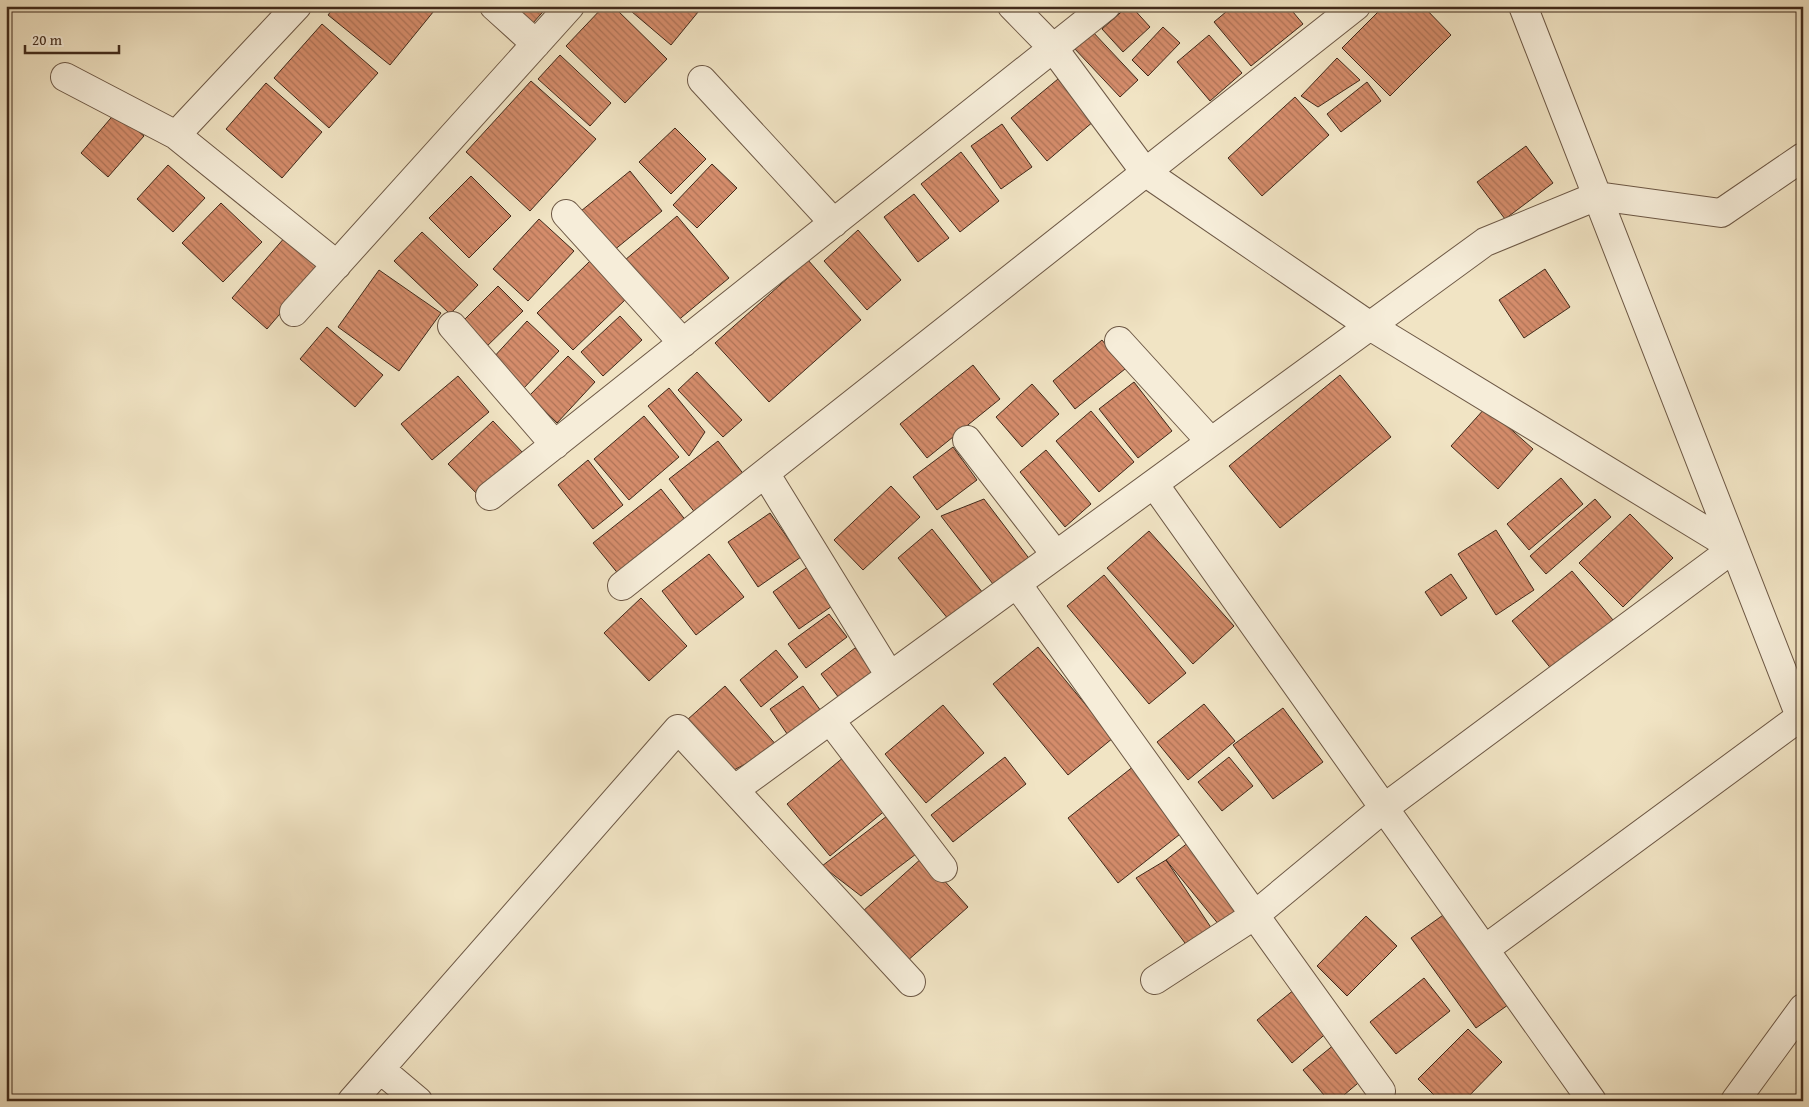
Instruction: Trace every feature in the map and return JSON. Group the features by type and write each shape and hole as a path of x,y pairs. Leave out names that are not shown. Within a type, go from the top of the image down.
{"street":[{"path":"176,135 297,6"},
{"path":"494,6 536,44"},
{"path":"294,312 570,6"},
{"path":"1012,6 1053,48 1145,172 1370,326 1734,548"},
{"path":"490,496 1106,6"},
{"path":"622,586 1356,6"},
{"path":"1484,949 1801,721 1523,6"},
{"path":"65,77 176,135 337,265"},
{"path":"702,80 834,223"},
{"path":"734,790 1485,242 1597,196 1720,213 1803,157"},
{"path":"566,214 683,343"},
{"path":"452,326 555,445"},
{"path":"1119,341 1211,442"},
{"path":"967,440 1056,555"},
{"path":"766,473 890,676"},
{"path":"1154,484 1592,1101"},
{"path":"1155,980 1255,915 1384,808 1734,548"},
{"path":"1017,584 1381,1091"},
{"path":"830,720 943,868"},
{"path":"352,1101 678,729 911,982"},
{"path":"1735,1101 1803,1008"},
{"path":"380,1069 418,1101"}],"building":[{"path":"335,6 438,6 390,65 328,15"},
{"path":"515,6 548,6 533,23"},
{"path":"604,6 613,6 667,59 625,103 566,46"},
{"path":"625,6 703,6 671,45"},
{"path":"1128,6 1131,6 1150,27 1123,52 1102,29"},
{"path":"1233,6 1288,6 1303,24 1251,66 1214,22"},
{"path":"1384,6 1423,6 1451,35 1390,96 1342,48"},
{"path":"322,24 378,73 329,128 274,78"},
{"path":"1163,27 1180,43 1148,76 1132,60"},
{"path":"1091,30 1138,80 1120,97 1073,47"},
{"path":"1209,35 1242,73 1210,101 1177,62"},
{"path":"560,55 611,103 590,126 538,79"},
{"path":"1337,58 1360,80 1318,107 1301,96"},
{"path":"1058,79 1094,121 1047,161 1011,118"},
{"path":"531,81 596,139 530,211 466,152"},
{"path":"1367,82 1381,101 1341,132 1327,114"},
{"path":"266,83 322,132 282,178 226,129"},
{"path":"1295,97 1329,135 1262,196 1228,158"},
{"path":"116,112 144,136 108,177 81,153"},
{"path":"1002,124 1032,167 1001,189 971,146"},
{"path":"675,128 706,159 671,194 639,162"},
{"path":"1526,146 1553,183 1505,219 1477,182"},
{"path":"961,152 999,201 960,232 921,184"},
{"path":"712,164 737,188 697,228 673,205"},
{"path":"168,165 205,198 173,232 137,199"},
{"path":"630,171 662,211 613,251 581,211"},
{"path":"471,176 511,216 469,258 429,218"},
{"path":"914,194 949,238 918,262 884,217"},
{"path":"221,203 262,242 223,282 182,243"},
{"path":"677,216 729,278 676,322 625,260"},
{"path":"539,219 574,251 528,301 493,269"},
{"path":"858,230 901,280 867,310 824,261"},
{"path":"422,232 478,285 450,314 394,261"},
{"path":"286,236 321,266 267,329 232,298"},
{"path":"808,260 861,320 769,402 715,343"},
{"path":"590,261 626,299 573,350 537,313"},
{"path":"1545,269 1570,307 1524,338 1499,300"},
{"path":"379,270 441,313 399,371 338,327"},
{"path":"498,286 523,311 483,350 458,326"},
{"path":"620,316 642,340 603,376 581,352"},
{"path":"527,321 559,351 523,389 492,359"},
{"path":"327,327 383,375 355,407 300,359"},
{"path":"1102,340 1125,369 1075,409 1053,381"},
{"path":"568,356 595,382 557,423 529,396"},
{"path":"973,365 1000,399 927,458 900,424"},
{"path":"697,372 742,420 723,437 678,390"},
{"path":"1340,375 1391,437 1280,528 1229,466"},
{"path":"458,376 489,412 432,460 401,424"},
{"path":"1134,382 1172,431 1138,458 1099,409"},
{"path":"1032,384 1059,414 1022,447 996,417"},
{"path":"669,388 705,432 689,456 648,406"},
{"path":"1486,407 1533,449 1498,489 1451,446"},
{"path":"1091,411 1134,462 1099,492 1056,441"},
{"path":"644,416 679,457 629,500 594,459"},
{"path":"493,421 523,453 478,495 448,464"},
{"path":"718,441 745,476 696,514 669,479"},
{"path":"953,447 977,480 937,510 913,477"},
{"path":"1046,450 1091,504 1065,527 1020,472"},
{"path":"588,460 623,505 593,529 558,485"},
{"path":"1561,478 1583,504 1529,550 1507,524"},
{"path":"891,486 920,517 863,570 834,540"},
{"path":"661,489 687,522 620,576 593,543"},
{"path":"984,499 1031,561 996,588 941,516"},
{"path":"1595,499 1611,517 1546,574 1530,556"},
{"path":"770,513 801,557 758,587 728,542"},
{"path":"1630,514 1673,558 1623,607 1579,563"},
{"path":"932,529 983,593 949,620 898,558"},
{"path":"1496,530 1534,590 1496,615 1458,554"},
{"path":"1149,531 1234,626 1193,664 1107,568"},
{"path":"709,554 744,597 696,635 662,591"},
{"path":"809,566 835,604 799,629 773,592"},
{"path":"1572,571 1613,620 1553,671 1512,621"},
{"path":"1451,574 1467,598 1441,616 1425,592"},
{"path":"1104,575 1186,673 1149,704 1067,606"},
{"path":"641,598 687,646 649,681 604,633"},
{"path":"829,614 847,637 806,668 788,644"},
{"path":"1038,647 1113,738 1068,775 993,684"},
{"path":"855,648 874,671 839,698 821,674"},
{"path":"776,650 798,677 761,707 740,680"},
{"path":"725,686 778,747 732,771 687,720"},
{"path":"803,686 826,718 792,741 770,709"},
{"path":"1204,704 1235,741 1188,780 1157,742"},
{"path":"943,705 984,753 926,803 885,754"},
{"path":"1283,708 1323,762 1273,799 1233,745"},
{"path":"844,757 887,809 830,856 787,804"},
{"path":"1005,757 1026,784 953,842 931,815"},
{"path":"1229,757 1253,786 1222,811 1198,782"},
{"path":"1134,766 1184,831 1118,883 1068,818"},
{"path":"887,816 916,854 861,896 822,866"},
{"path":"1189,842 1242,908 1220,926 1166,860"},
{"path":"923,857 968,907 906,962 862,912"},
{"path":"1166,860 1212,929 1188,947 1136,878"},
{"path":"1446,913 1512,1002 1476,1028 1411,938"},
{"path":"1366,916 1397,946 1347,996 1317,966"},
{"path":"1424,978 1450,1011 1396,1054 1370,1022"},
{"path":"1295,989 1330,1030 1292,1063 1257,1020"},
{"path":"1468,1029 1502,1062 1464,1101 1440,1101 1418,1079"},
{"path":"1335,1044 1364,1078 1337,1101 1329,1101 1303,1070"}]}
